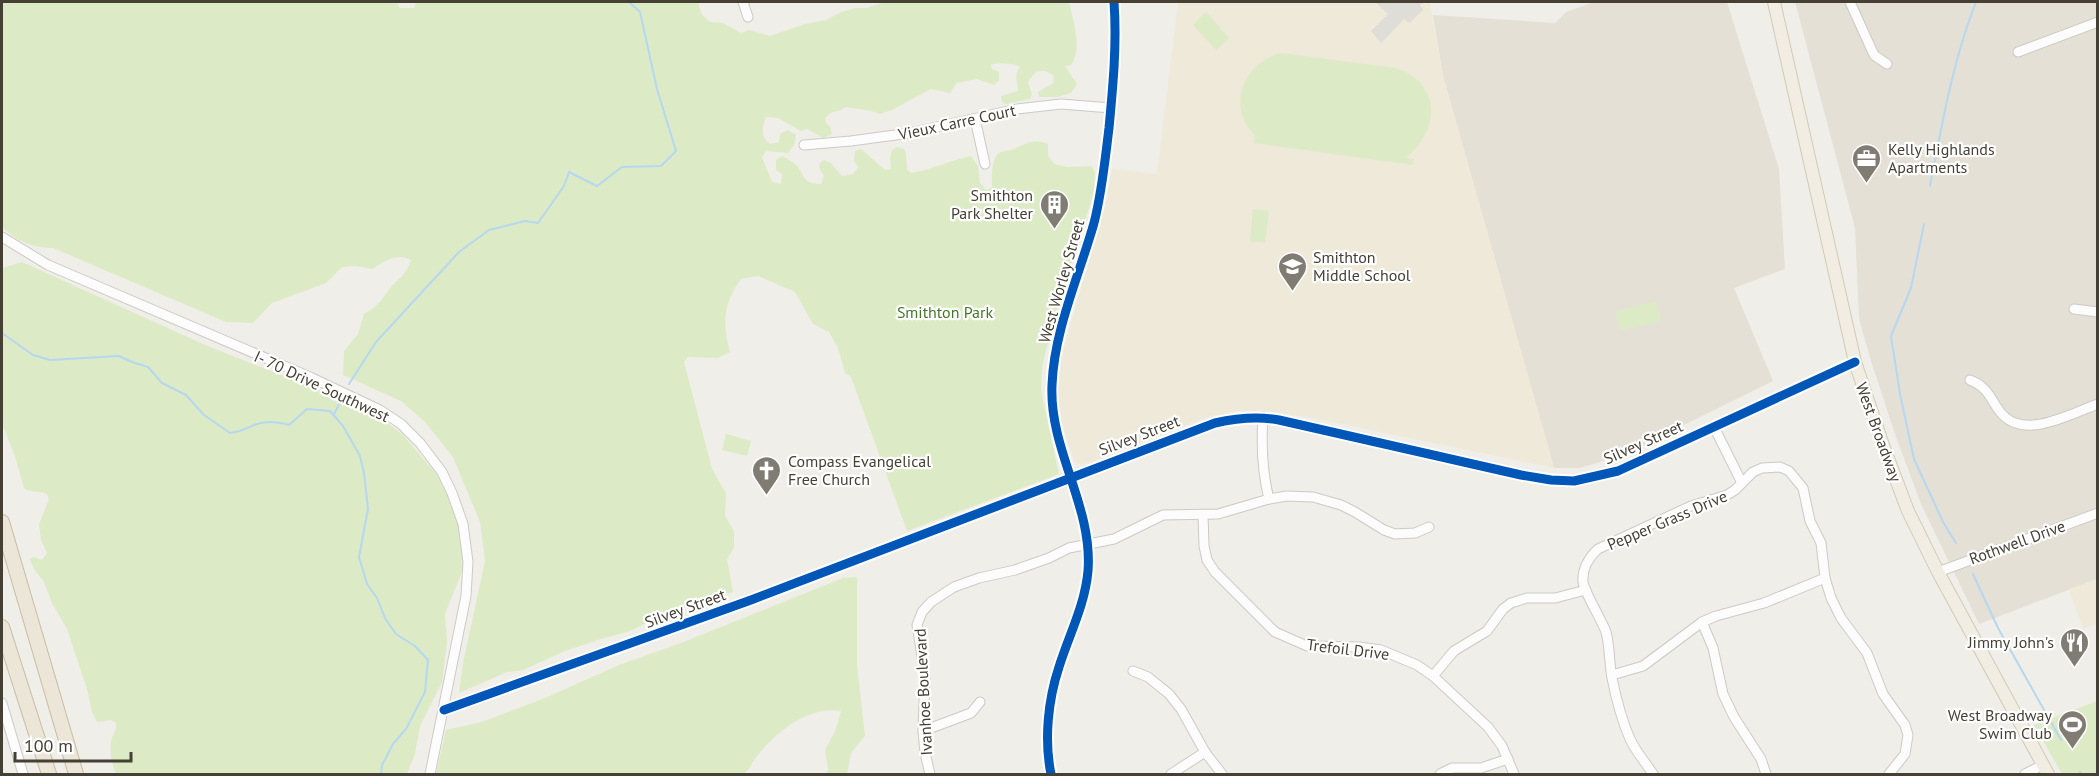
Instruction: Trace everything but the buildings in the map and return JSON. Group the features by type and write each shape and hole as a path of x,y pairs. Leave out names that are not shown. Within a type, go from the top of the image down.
{"highway":[{"path":"2,522 76,774"},
{"path":"2,627 49,774"}],"main road":[{"name":"West Broadway","path":"1774,2 1855,362 1883,445 1904,500 1938,572 2045,770"}],"street":[{"path":"743,2 748,17"},
{"name":"West Worley Street","path":"1051,774 1047,755 1049,719 1058,669 1085,595 1088,543 1053,419 1052,387 1055,356 1094,222 1104,176 1115,67 1114,2"},
{"path":"1850,2 1874,54 1887,64"},
{"path":"2018,52 2097,22"},
{"name":"Vieux Carre Court","path":"804,145 910,133 1017,109 1061,104 1111,108"},
{"path":"975,119 986,164"},
{"name":"I- 70 Drive Southwest","path":"2,237 48,265 310,377 380,410 400,424 420,443 442,472 452,493 463,524 468,562 466,596 430,774"},
{"path":"2074,309 2097,312"},
{"name":"Silvey Street","path":"444,711 751,600 1215,423 1237,418 1263,417 1521,475 1574,481 1618,471 1855,362"},
{"path":"1970,380 1984,388 1996,408 2018,426 2031,427 2097,404"},
{"path":"1263,417 1262,471 1269,499"},
{"path":"1714,427 1742,483"},
{"name":"Pepper Grass Drive","path":"1586,590 1583,581 1588,562 1598,549 1691,506 1727,495 1753,472 1762,468 1780,467 1797,478 1803,488 1810,521 1821,543 1825,578"},
{"path":"1088,543 1121,536 1163,515 1177,513 1203,516 1287,496 1313,497 1348,508 1384,530 1395,534 1415,532 1429,527"},
{"name":"Rothwell Drive","path":"1938,572 2097,513"},
{"name":"Trefoil Drive","path":"1203,516 1207,560 1215,572 1275,632 1307,646 1359,647 1381,650 1417,665 1488,727 1502,746 1514,774"},
{"name":"Ivanhoe Boulevard","path":"930,774 923,732 925,674 918,625 922,612 931,602 954,587 979,578 1015,570 1069,548 1088,543"},
{"path":"1612,675 1643,666 1702,622 1764,603 1825,578 1831,598 1841,618 1867,653 1882,694 1905,725 1908,735 1905,754 1889,774"},
{"path":"1432,676 1454,651 1487,631 1503,609 1511,603 1527,598 1555,598 1586,590 1606,633 1612,675 1623,721 1631,740 1653,774"},
{"path":"1702,622 1713,648 1723,694 1734,717 1761,759 1766,774"},
{"path":"1133,671 1148,677 1169,694 1181,709 1205,752 1222,774"},
{"path":"923,732 971,713 980,702"},
{"path":"2,703 23,774"},
{"path":"1171,774 1205,752"},
{"path":"1440,774 1452,768 1481,768 1508,759"},
{"path":"2025,774 2045,770"}],"shaded area":[{"name":"Smithton Middle School","path":"1178,2 1430,2 1443,76 1554,468 1318,419 1262,410 1237,411 1210,416 1082,465 1074,461 1061,420 1058,388 1062,354 1106,202 1112,169 1157,174"},
{"path":"1375,2 1422,2 1420,5 1423,10 1409,23 1404,19 1381,43 1371,31 1388,14"},
{"path":"1594,2 1727,2 1779,169 1785,269 1734,288 1773,381 1621,456 1579,468 1554,468 1443,76 1433,15 1555,23 1566,12"},
{"path":"1795,2 2097,2 2097,579 1979,624 1921,504 1871,361 1859,319 1855,228"},
{"path":"2097,579 2097,624 2083,629 2069,589"}],"green space":[{"name":"Smithton Park","path":"2,2 396,2 400,8 414,8 416,2 698,2 702,15 710,22 723,23 741,33 749,30 770,36 805,24 826,20 841,12 867,8 885,2 1069,2 1077,43 1075,58 1071,65 1065,66 1077,84 1071,93 1057,97 1039,97 1038,92 1053,83 1054,76 1046,71 1039,71 1028,83 1032,94 1030,99 1006,104 1002,102 1001,96 1018,91 1016,76 1020,67 1010,64 994,64 991,65 992,69 999,72 999,80 994,85 977,79 957,83 950,93 931,89 880,114 846,107 832,112 825,118 832,134 823,138 807,129 801,131 778,118 766,117 763,132 770,144 779,142 780,134 788,130 796,135 794,145 788,153 766,151 762,157 772,182 781,184 782,174 776,170 776,160 782,156 795,164 807,181 821,184 824,175 819,164 824,160 831,163 842,176 853,174 858,167 854,161 855,151 861,149 885,170 891,169 892,150 897,147 904,149 907,169 911,173 971,156 978,166 980,183 986,190 992,188 992,169 997,155 1031,142 1039,141 1048,144 1048,155 1054,164 1068,167 1091,166 1095,172 1094,192 1063,289 1042,369 1041,390 1059,474 907,531 851,377 845,373 838,348 829,332 813,324 795,292 758,276 741,279 731,297 726,314 725,323 730,352 718,358 688,357 684,362 712,469 726,493 725,516 734,531 734,548 727,559 733,592 660,616 630,631 565,651 523,670 507,672 459,693 463,663 485,561 480,522 453,457 425,422 401,401 343,375 344,351 358,334 364,314 379,302 405,273 411,260 396,257 372,269 356,266 342,267 326,283 272,303 253,323 226,322 53,248 25,243 13,236 2,227"},
{"path":"1206,12 1229,38 1216,50 1193,25"},
{"path":"1280,53 1396,68 1411,75 1422,85 1431,109 1430,121 1425,134 1406,158 1414,159 1413,165 1254,143 1255,135 1246,124 1241,112 1240,99 1243,87 1256,66"},
{"path":"1253,209 1269,211 1265,243 1250,241"},
{"path":"22,262 203,344 371,411 402,434 438,476 454,508 464,544 463,569 445,614 447,643 442,682 420,726 415,754 407,774 116,774 110,747 116,723 111,720 97,722 67,629 30,559 33,557 42,560 47,553 41,540 39,524 49,499 47,494 24,488 2,423 2,268"},
{"path":"1656,301 1661,321 1620,331 1615,311"},
{"path":"726,434 751,441 747,456 722,450"},
{"path":"857,577 857,665 865,736 851,753 847,774 826,774 828,769 825,750 836,729 841,711 829,710 805,716 783,730 755,758 743,774 436,774 446,730 482,722 545,698 619,665 681,643 843,578"},
{"name":"West Broadway Swim Club","path":"2097,701 2097,774 2062,774 2034,725"}],"waterway":[{"path":"349,384 376,342 459,252 489,230 525,221 538,223 564,186 569,172 597,186 622,167 661,166 676,151 657,89 640,12 629,2"},
{"path":"1930,186 1955,69 1976,2"},
{"path":"1924,224 1911,288 1891,336 1900,394 1914,459 1943,522 1956,543"},
{"path":"2,333 33,355 50,360 119,356 148,367 162,383 186,395 204,415 230,433 263,422 289,425 307,409 330,411 343,426 360,456 364,473 368,509 359,557 367,584 396,634 415,646 428,660 425,692 406,729 393,744 382,765 381,774"},
{"path":"334,414 340,403"},
{"path":"1973,574 1998,628 2061,740"}],"cycle path":[{"path":"1051,774 1048,720 1052,693 1080,608 1088,571 1088,547 1084,524 1057,432 1052,385 1057,344 1094,223 1101,188 1113,81 1114,2"},
{"path":"444,710 751,600 1215,423 1247,418 1279,420 1521,475 1574,481 1618,471 1855,362"}],"place":[{"name":"Kelly Highlands Apartments","path":"1867,184"},
{"name":"Smithton Park Shelter","path":"1054,230"},
{"name":"Smithton Middle School","path":"1292,292"},
{"name":"Compass Evangelical Free Church","path":"767,496"},
{"name":"Jimmy John's","path":"2075,668"},
{"name":"West Broadway Swim Club","path":"2073,750"}]}
